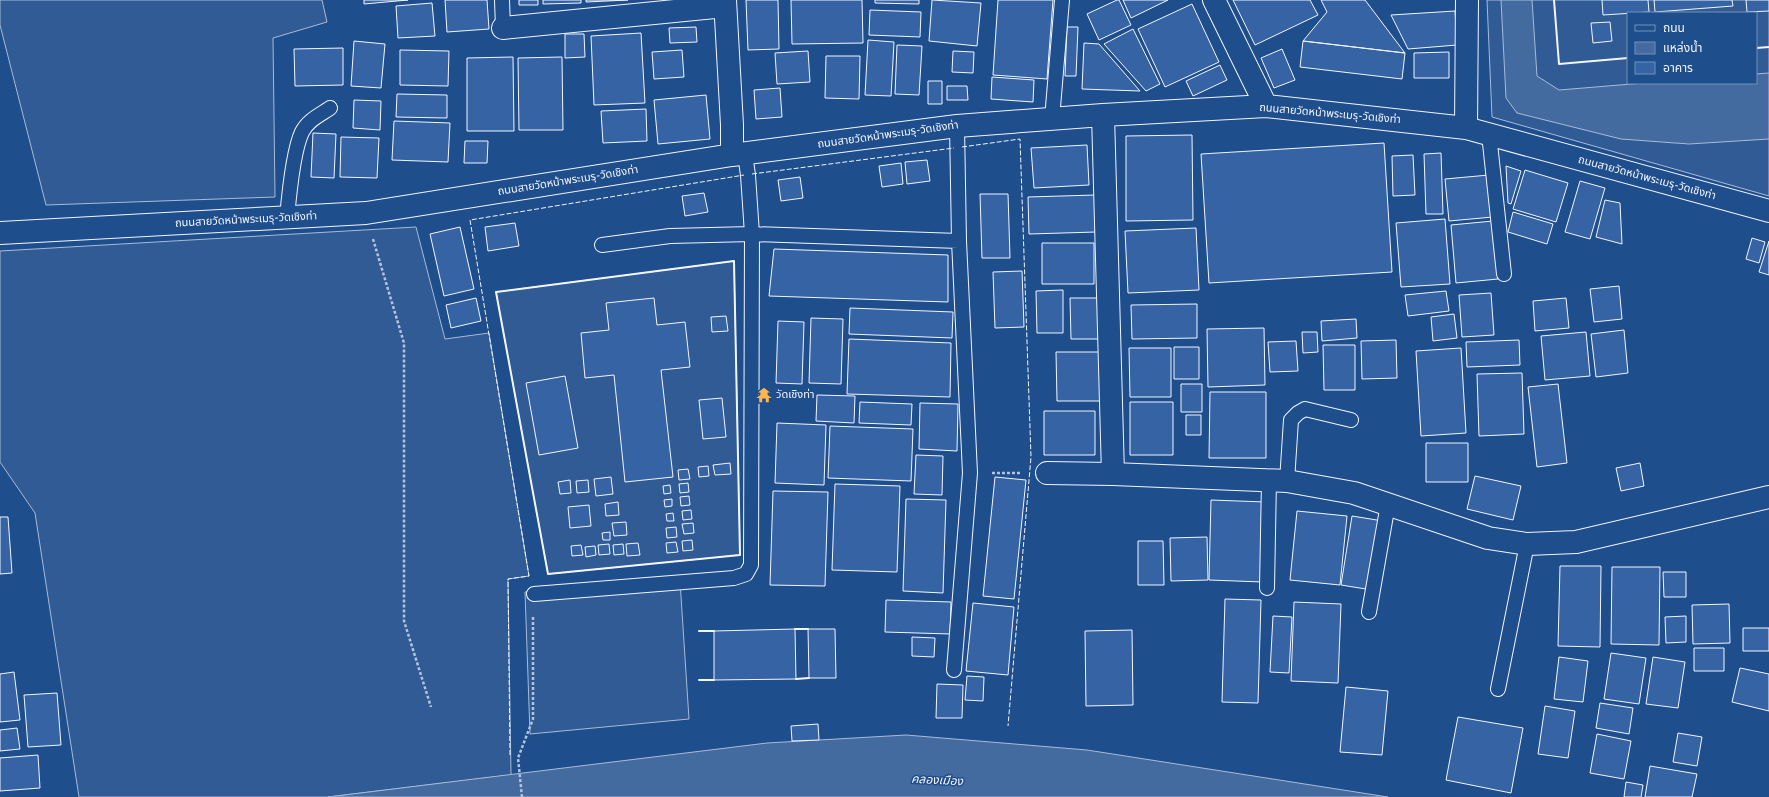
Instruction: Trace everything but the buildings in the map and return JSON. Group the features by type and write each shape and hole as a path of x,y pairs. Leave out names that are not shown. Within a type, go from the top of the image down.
{"street":[{"path":"1214,0 1266,106"},
{"path":"1466,0 1466,128"},
{"path":"503,28 725,3 732,125 739,155"},
{"name":"ถนนสายวัดหน้าพระเมรุ-วัดเชิงท่า","path":"0,233 366,214 739,155 957,126 1103,115 1266,106 1466,128 1769,211"},
{"path":"1103,115 1113,474"},
{"path":"1048,473 1278,480 1354,493 1488,538 1526,544 1576,542 1769,497"}],"lane":[{"path":"502,0 503,28"},
{"path":"1052,119 1062,0"},
{"path":"287,218 296,152 302,131 315,116 330,108"},
{"path":"954,670 970,473 959,240 957,126"},
{"path":"1489,134 1504,274"},
{"path":"534,594 734,578 746,574 750,564 752,234 748,175 739,155"},
{"path":"602,245 670,236 752,234 959,240"},
{"path":"1267,588 1278,480 1291,420 1305,409 1351,420"},
{"path":"1369,612 1388,504"},
{"path":"1498,688 1526,544"}],"path":[{"path":"366,214 404,343 404,621 431,707"},
{"path":"970,473 1048,473"},
{"path":"522,797 518,758 533,719 534,594"}],"shaded area":[{"path":"0,0 322,0 327,22 273,38 275,197 46,205 0,25"},
{"path":"1487,0 1769,0 1769,196 1492,117"},
{"path":"416,227 445,339 489,333 529,576 508,579 511,775 328,797 79,797 35,513 0,462 0,251"},
{"path":"734,261 740,555 548,574 496,292"},
{"path":"680,581 689,719 530,734 525,592"}],"water":[{"path":"1501,0 1532,0 1537,76 1559,90 1632,84 1757,84 1757,74 1769,73 1769,139 1689,144 1621,139 1517,113 1506,98"},
{"name":"คลองเมือง","path":"906,735 1087,750 1388,797 328,797 767,743"}],"fence":[{"path":"962,147 1020,139 1031,457 1008,726"},
{"path":"752,174 954,148"},
{"path":"510,755 508,579 529,576 470,220 744,175"}],"wall":[{"path":"1554,0 1559,64 1627,58"},
{"path":"1757,48 1769,47"},
{"path":"734,261 740,555 548,574 496,292 734,261"},
{"path":"795,629 808,629"},
{"path":"699,631 714,631"},
{"path":"796,679 809,678"},
{"path":"699,680 714,680"}],"place":[{"name":"วัดเชิงท่า","path":"764,395"}]}
